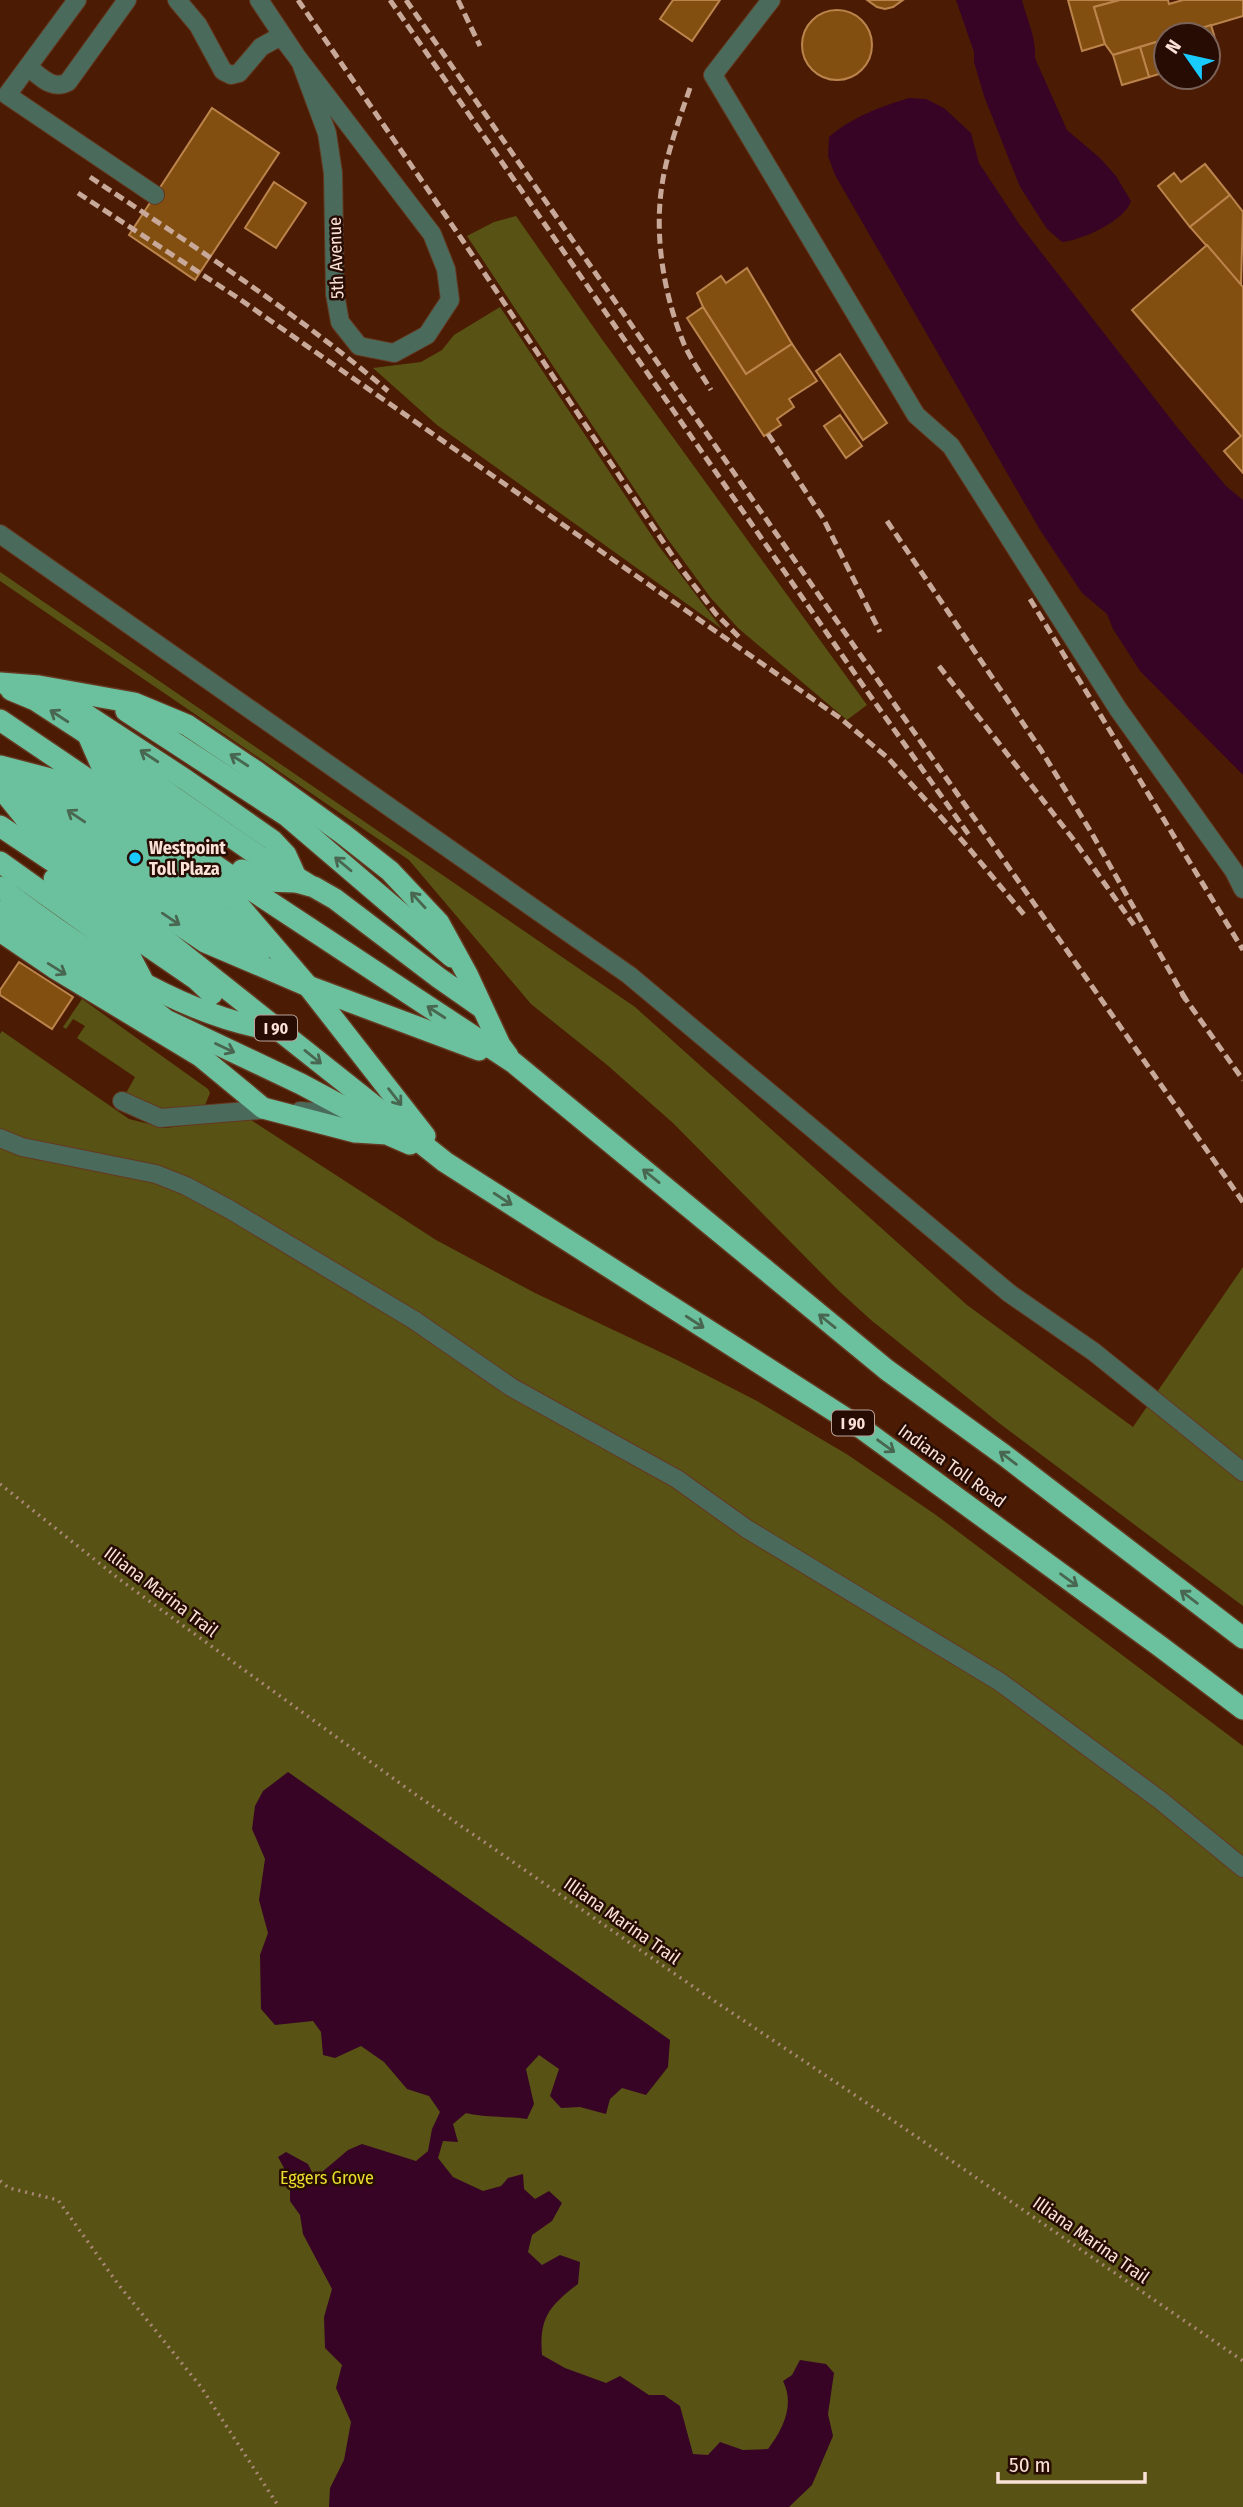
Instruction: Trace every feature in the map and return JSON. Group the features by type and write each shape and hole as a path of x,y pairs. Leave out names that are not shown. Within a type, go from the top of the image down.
{"highway":[{"path":"0,677 36,686 59,697 272,840 286,855 296,877 335,900 486,1012"},
{"path":"0,684 36,686 134,703 187,725 344,834 390,871 439,923 467,974 500,1045 514,1063"},
{"path":"0,684 35,700 88,736 102,767 247,874 264,881 305,884"},
{"name":"I 90","path":"0,720 514,1063 887,1370 1004,1455 1243,1638"},
{"name":"I 90","path":"0,766 58,781 235,901 308,986 437,1156"},
{"name":"I 90","path":"0,772 46,796 222,915 308,986"},
{"name":"I 90","path":"0,778 37,809 203,922 308,986"},
{"name":"I 90","path":"0,788 29,823 205,942 308,986 514,1063"},
{"name":"I 90","path":"0,826 139,919 437,1156"},
{"path":"0,843 196,979 212,994"},
{"path":"0,862 131,958 238,1003 275,1026"},
{"path":"0,887 47,922 161,991 225,1019 275,1026"},
{"path":"0,911 163,1018 301,1084 437,1156"},
{"path":"0,931 56,969 200,1056"},
{"path":"131,958 174,1034 263,1108 355,1132 387,1134 437,1156"},
{"name":"Indiana Toll Road","path":"437,1156 864,1430 1243,1709"}],"street":[{"path":"76,0 7,96 155,195"},
{"path":"28,67 54,86 68,82 127,0"},
{"path":"177,0 198,25 223,71 231,75 239,73 261,47 281,36"},
{"name":"5th Avenue","path":"259,0 281,36 301,63 327,132 333,173 335,293 340,322 359,346 394,353 426,335 450,300 446,269 432,234 281,36"},
{"path":"771,0 713,75 916,415 951,446 1118,709 1234,871 1243,889"},
{"path":"0,534 629,975 1000,1285 1094,1352 1243,1472"},
{"path":"122,1101 160,1118 263,1108 389,1118"},
{"path":"0,1138 22,1147 156,1174 186,1186 229,1209 414,1320 511,1387 677,1479 747,1529 1000,1682 1160,1800 1243,1868"}],"path":[{"name":"Illiana Marina Trail","path":"0,1484 119,1579 412,1792 1243,2361"},
{"path":"0,2181 9,2188 58,2200 118,2284 201,2387 279,2507"}],"green space":[{"path":"516,216 867,705 847,720 738,628 710,597 667,538 467,236 494,222"},
{"path":"500,307 658,545 722,629 437,425 373,368 421,362 442,350 454,335"},
{"path":"0,572 635,1007 967,1305 1133,1427 1243,1267 1243,1606 999,1423 871,1320 673,1123 606,1064 531,1004 409,860 0,581"},
{"path":"82,999 208,1089 210,1093 205,1105 185,1110 165,1109 125,1095 135,1077 77,1038 85,1026 73,1019 66,1029 63,1027"},
{"name":"Eggers Grove","path":"2,1031 129,1119 165,1128 248,1118 436,1240 535,1293 757,1401 848,1455 936,1515 1243,1746 1243,2507 0,2507"}],"shaded area":[{"path":"956,0 1022,0 1033,35 1035,58 1067,130 1100,158 1116,176 1131,201 1112,222 1080,238 1062,242 1047,229 1020,187 984,96 974,62 974,52"},
{"path":"909,98 926,99 944,108 971,133 979,163 1020,225 1177,427 1226,486 1243,500 1243,775 1140,671 1113,629 1107,614 1082,593 1040,530 835,175 828,156 829,137 867,113"},
{"path":"288,1772 670,2040 668,2067 646,2095 622,2088 610,2099 606,2114 580,2107 561,2108 550,2096 559,2069 539,2055 526,2069 534,2104 527,2119 466,2113 453,2124 458,2142 443,2141 438,2158 453,2177 483,2191 501,2186 508,2178 523,2174 524,2189 535,2199 549,2191 562,2203 552,2221 532,2235 528,2252 542,2265 560,2255 580,2262 578,2284 553,2306 544,2322 542,2355 565,2368 606,2383 620,2376 649,2395 664,2395 680,2406 693,2454 708,2455 720,2442 743,2450 768,2449 786,2416 788,2399 783,2381 792,2375 800,2360 826,2364 834,2373 828,2414 833,2436 812,2485 789,2507 329,2507 330,2488 344,2460 351,2422 336,2388 342,2365 325,2348 324,2317 332,2289 303,2234 300,2215 290,2201 290,2179 278,2157 286,2152 308,2164 315,2178 348,2150 362,2144 416,2161 428,2151 432,2129 440,2112 429,2096 407,2089 384,2062 361,2046 335,2058 323,2055 321,2032 313,2021 275,2025 261,2009 260,1955 268,1933 259,1900 265,1859 252,1829 255,1806 263,1791"}],"building":[{"path":"673,0 720,0 692,41 660,19"},
{"path":"867,0 903,0 885,9"},
{"path":"1068,0 1120,0 1094,7 1105,44 1082,51"},
{"path":"1120,0 1168,0 1169,4 1183,0 1243,0 1243,16 1222,22 1152,21 1152,43 1113,55 1105,44 1094,7"},
{"path":"837,10 862,20 872,45 862,70 837,80 812,70 802,45 812,20"},
{"path":"1152,43 1152,76 1149,77 1140,47"},
{"path":"1140,47 1149,77 1122,85 1113,55"},
{"path":"212,108 279,153 195,280 129,235"},
{"path":"1205,164 1230,195 1190,227 1158,186 1174,173 1181,182"},
{"path":"274,182 306,203 276,248 245,228"},
{"path":"1230,195 1243,212 1241,285 1190,227"},
{"path":"1207,245 1243,287 1243,473 1224,451 1241,436 1132,310"},
{"path":"747,268 792,344 746,374 703,307 697,293 721,276 726,283"},
{"path":"703,307 746,374 792,344 817,381 789,399 794,407 777,419 781,425 764,436 687,318"},
{"path":"840,354 887,423 863,440 816,371"},
{"path":"840,415 862,446 846,458 824,426"},
{"path":"19,962 73,997 52,1029 0,995 0,990"}],"railway":[{"path":"298,0 463,241 680,567 716,614 740,638"},
{"path":"390,0 969,835"},
{"path":"406,0 1243,1202"},
{"path":"458,0 480,46"},
{"path":"690,88 664,173 660,205 660,245 666,286 677,325 687,350 711,390"},
{"path":"90,177 279,306 388,391"},
{"path":"78,193 238,298 840,718 888,758 1026,917"},
{"path":"768,434 823,518 880,632"},
{"path":"887,521 1041,750 1091,832 1186,1000"},
{"path":"1030,599 1243,950"},
{"path":"939,666 1073,839 1134,925"},
{"path":"1182,994 1243,1080"}],"place":[{"name":"Westpoint Toll Plaza","path":"135,858"}]}
